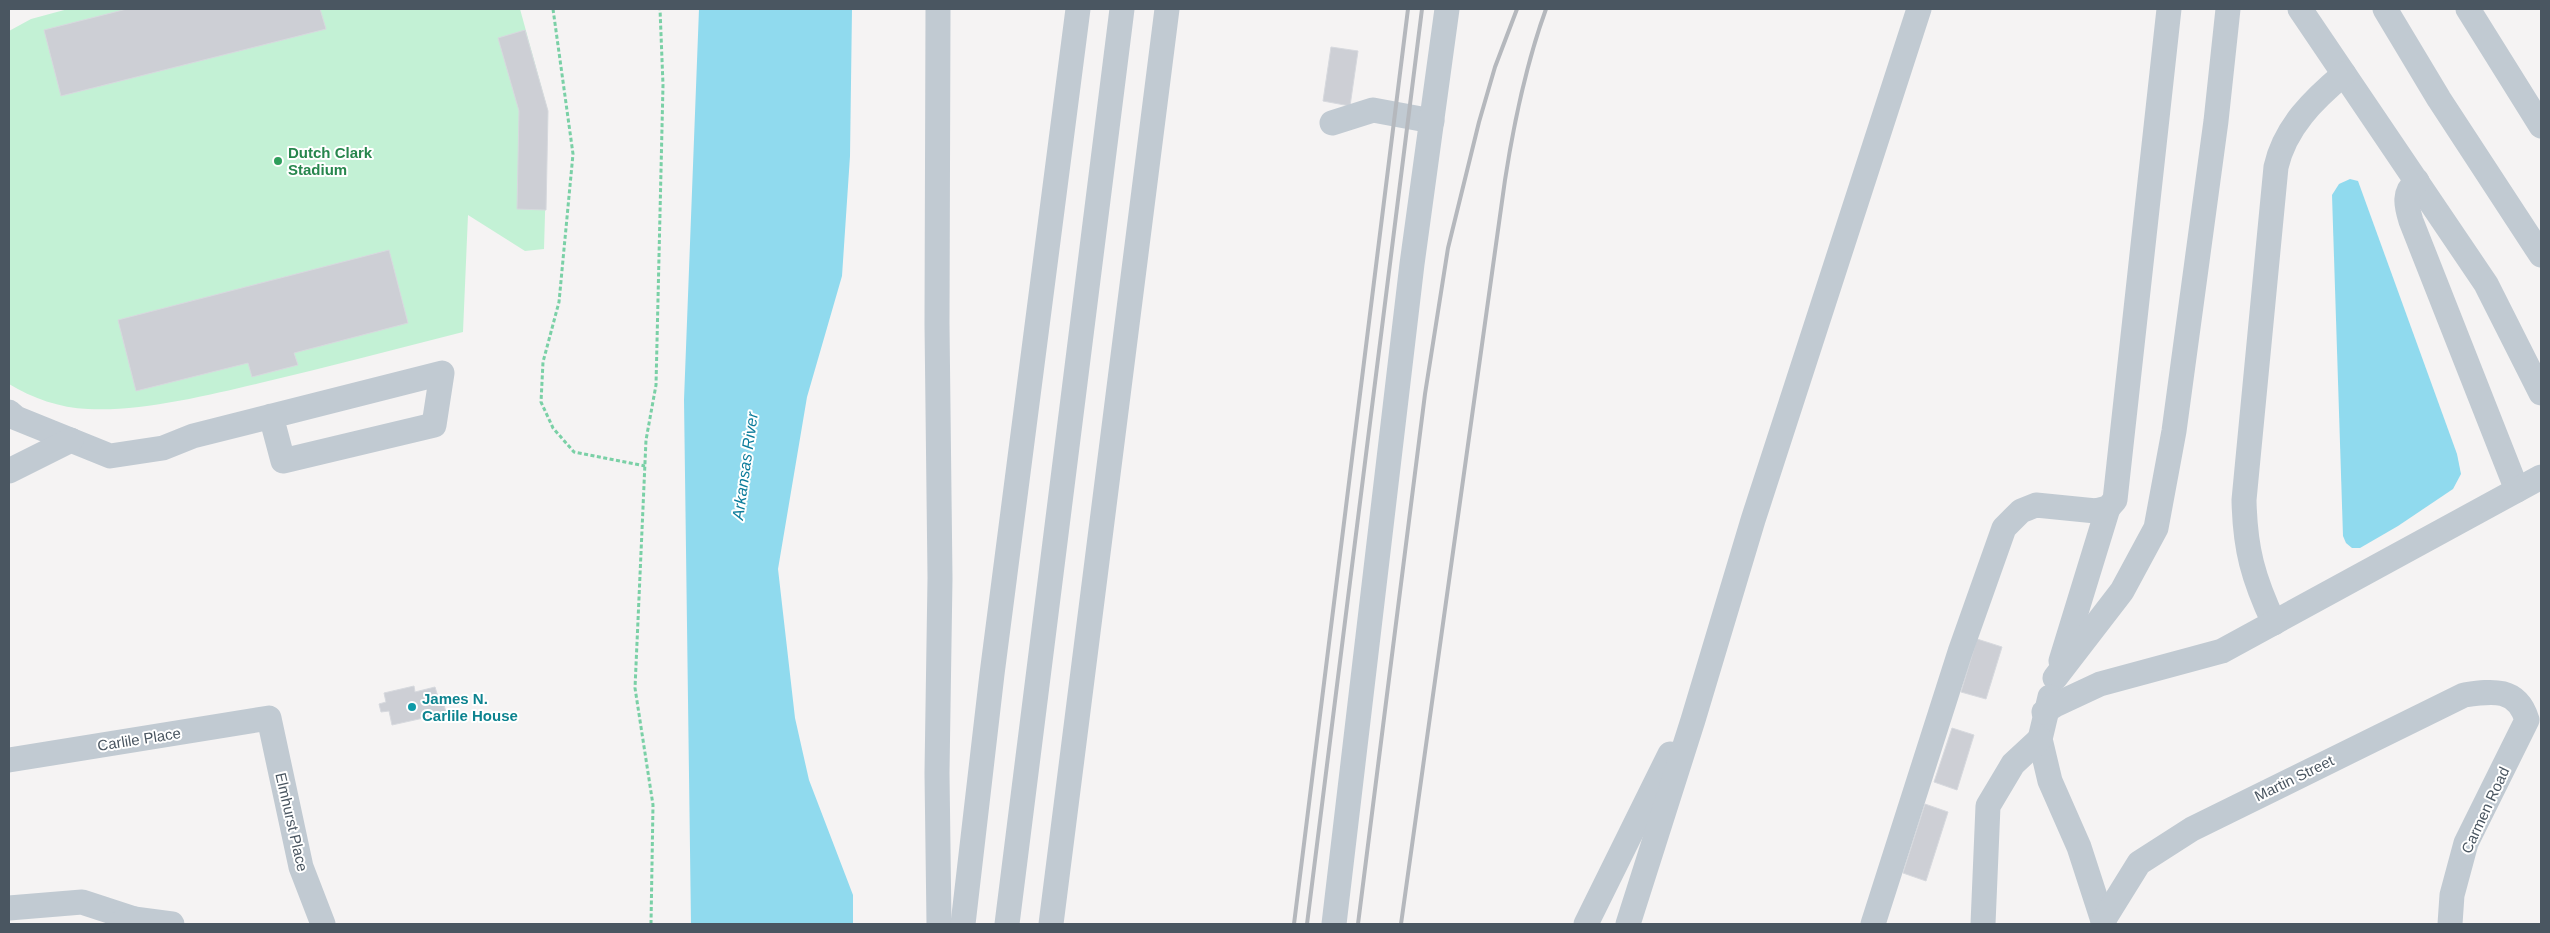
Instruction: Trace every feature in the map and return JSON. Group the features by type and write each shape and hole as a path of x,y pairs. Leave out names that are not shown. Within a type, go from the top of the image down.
{"street":[{"path":"938,9 937,324 940,578 937,773 939,924"},
{"path":"963,924 994,665 1078,9"},
{"path":"1007,924 1122,9"},
{"path":"1051,924 1167,9"},
{"path":"1334,924 1412,264 1447,9"},
{"path":"1628,924 1702,692 1753,520 1919,9"},
{"path":"2104,922 2079,848 2050,781 2040,739 2044,712 2108,508 2115,500 2169,9"},
{"path":"2055,678 2122,591 2156,528 2174,431 2216,120 2228,9"},
{"path":"2300,9 2486,284 2541,393"},
{"path":"2385,9 2439,100 2541,255"},
{"path":"2468,9 2541,126"},
{"path":"2274,623 2252,570 2244,536 2244,500 2276,167 2279,153 2289,131 2306,109 2344,74"},
{"path":"1332,123 1373,110 1432,121"},
{"path":"2417,181 2410,187 2407,195 2409,213 2517,490"},
{"path":"9,412 16,418 110,456 163,448 193,436 271,416 442,373 434,425 283,461 271,416"},
{"path":"9,471 71,440"},
{"path":"2044,712 2100,684 2222,651 2541,476"},
{"path":"1874,924 1960,652 2004,528 2021,511 2036,505 2096,512 2108,508"},
{"path":"1586,924 1702,692"},
{"name":"Martin Street","path":"2104,922 2140,863 2192,829 2464,695 2502,692 2518,701"},
{"name":"Carmen Road","path":"2450,924 2452,895 2466,843 2527,720 2518,701"},
{"name":"Carlile Place","path":"9,760 270,718"},
{"name":"Elmhurst Place","path":"270,718 301,867 323,924"},
{"path":"1983,924 1988,806 2013,764 2040,739"},
{"path":"9,908 82,902 126,922 172,924"}],"path":[{"path":"553,9 573,154 559,302 542,362 541,402 553,428 574,452 644,466"},
{"path":"651,924 653,805 634,688 644,466 646,440 656,385 663,85 660,9"}],"green space":[{"name":"Dutch Clark Stadium","path":"68,9 520,9 548,111 544,249 525,251 468,215 463,332 240,388 130,408 88,409 67,407 37,398 18,389 9,384 9,31 31,19"}],"water":[{"name":"Arkansas River","path":"699,9 852,9 850,156 842,276 807,397 778,569 795,718 809,780 853,895 853,924 691,924 684,400"},
{"path":"2350,179 2358,181 2457,454 2461,474 2453,489 2398,526 2360,548 2352,548 2346,543 2343,536 2332,195 2339,184"}],"building":[{"path":"127,9 320,9 326,29 61,96 44,30"},
{"path":"525,30 548,111 546,210 517,209 519,111 498,38"},
{"path":"1331,47 1358,51 1350,106 1323,101"},
{"path":"389,250 408,323 294,353 298,365 252,377 248,363 136,391 118,320"},
{"path":"1977,639 2002,647 1986,699 1961,692"},
{"name":"James N. Carlile House","path":"414,686 415,692 435,687 438,697 442,696 446,713 392,725 389,711 381,712 379,704 386,702 384,693"},
{"path":"1952,728 1974,735 1957,790 1934,782"},
{"path":"1925,804 1948,812 1926,881 1903,873"}],"railway":[{"path":"1294,924 1408,9"},
{"path":"1307,924 1422,9"},
{"path":"1358,924 1425,394 1448,248 1479,122 1495,67 1517,9"},
{"path":"1401,924 1505,180 1521,93 1546,9"}],"place":[{"name":"Dutch Clark Stadium","path":"278,161"},
{"name":"James N. Carlile House","path":"412,707"}]}
